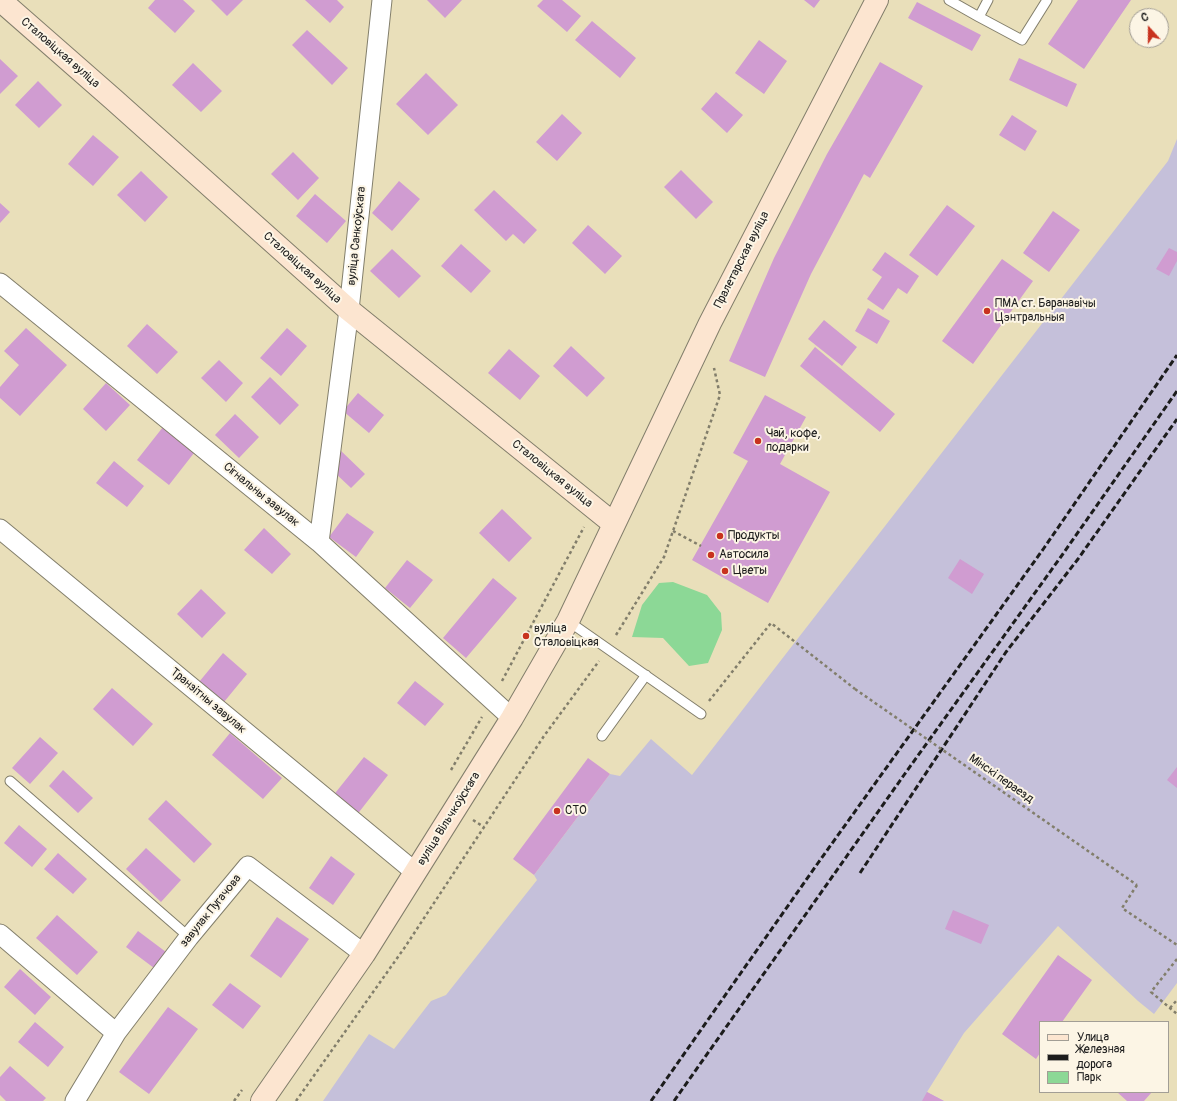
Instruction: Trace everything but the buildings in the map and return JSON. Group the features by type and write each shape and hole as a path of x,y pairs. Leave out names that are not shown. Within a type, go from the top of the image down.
{"main road":[{"name":"Сталовіцкая вуліца","path":"0,0 349,310 614,524"},
{"name":"Пралетарская вуліца","path":"614,524 710,323 877,0"},
{"name":"вуліца Вільчкоўскага","path":"262,1101 364,954 512,718 568,621 614,524"}],"street":[{"name":"вуліца Санкоўскага","path":"319,542 349,310 382,0"},
{"name":"Сігнальны завулак","path":"2,290 319,542 512,718"},
{"name":"Транзітны завулак","path":"0,529 415,872"},
{"name":"завулак Пугачова","path":"74,1101 116,1033 189,937 248,866 364,954"},
{"path":"0,934 116,1033"}],"lane":[{"path":"949,0 1022,40 1047,0"},
{"path":"979,17 988,0"},
{"path":"568,621 701,714"},
{"path":"602,736 646,675"},
{"path":"10,781 189,937"}],"path":[{"path":"448,775 492,701 594,508"},
{"path":"674,531 701,546"},
{"name":"Мінскі пераезд","path":"701,714 714,694 771,623 855,689 1137,885 1122,908 1177,945"},
{"path":"1177,959 1151,992 1177,1014"},
{"path":"1170,1008 1177,1000"},
{"path":"234,1101 243,1088"}],"shaded area":[{"path":"1177,139 1177,983 1154,1014 1138,1001 1058,926 964,1033 927,1092 944,1101 323,1101 369,1034 394,1049 431,1001 446,995 537,880 534,875 610,774 620,776 651,739 692,775 1168,161"}],"green space":[{"path":"673,582 707,595 721,613 722,630 708,663 689,666 663,638 632,637 642,605 659,583"}],"railway":[{"path":"651,1101 818,863 1044,548 1177,355"},
{"path":"674,1101 1177,391"},
{"path":"860,873 1006,652 1078,559 1177,419"}],"place":[{"name":"ПМА ст. Баранавічы Цэнтральныя","path":"987,311"},
{"name":"Чай, кофе, подарки","path":"758,441"},
{"name":"Продукты","path":"720,536"},
{"name":"Автосила","path":"711,555"},
{"name":"Цветы","path":"725,571"},
{"name":"вуліца Сталовіцкая","path":"526,636"},
{"name":"СТО","path":"557,811"}]}
